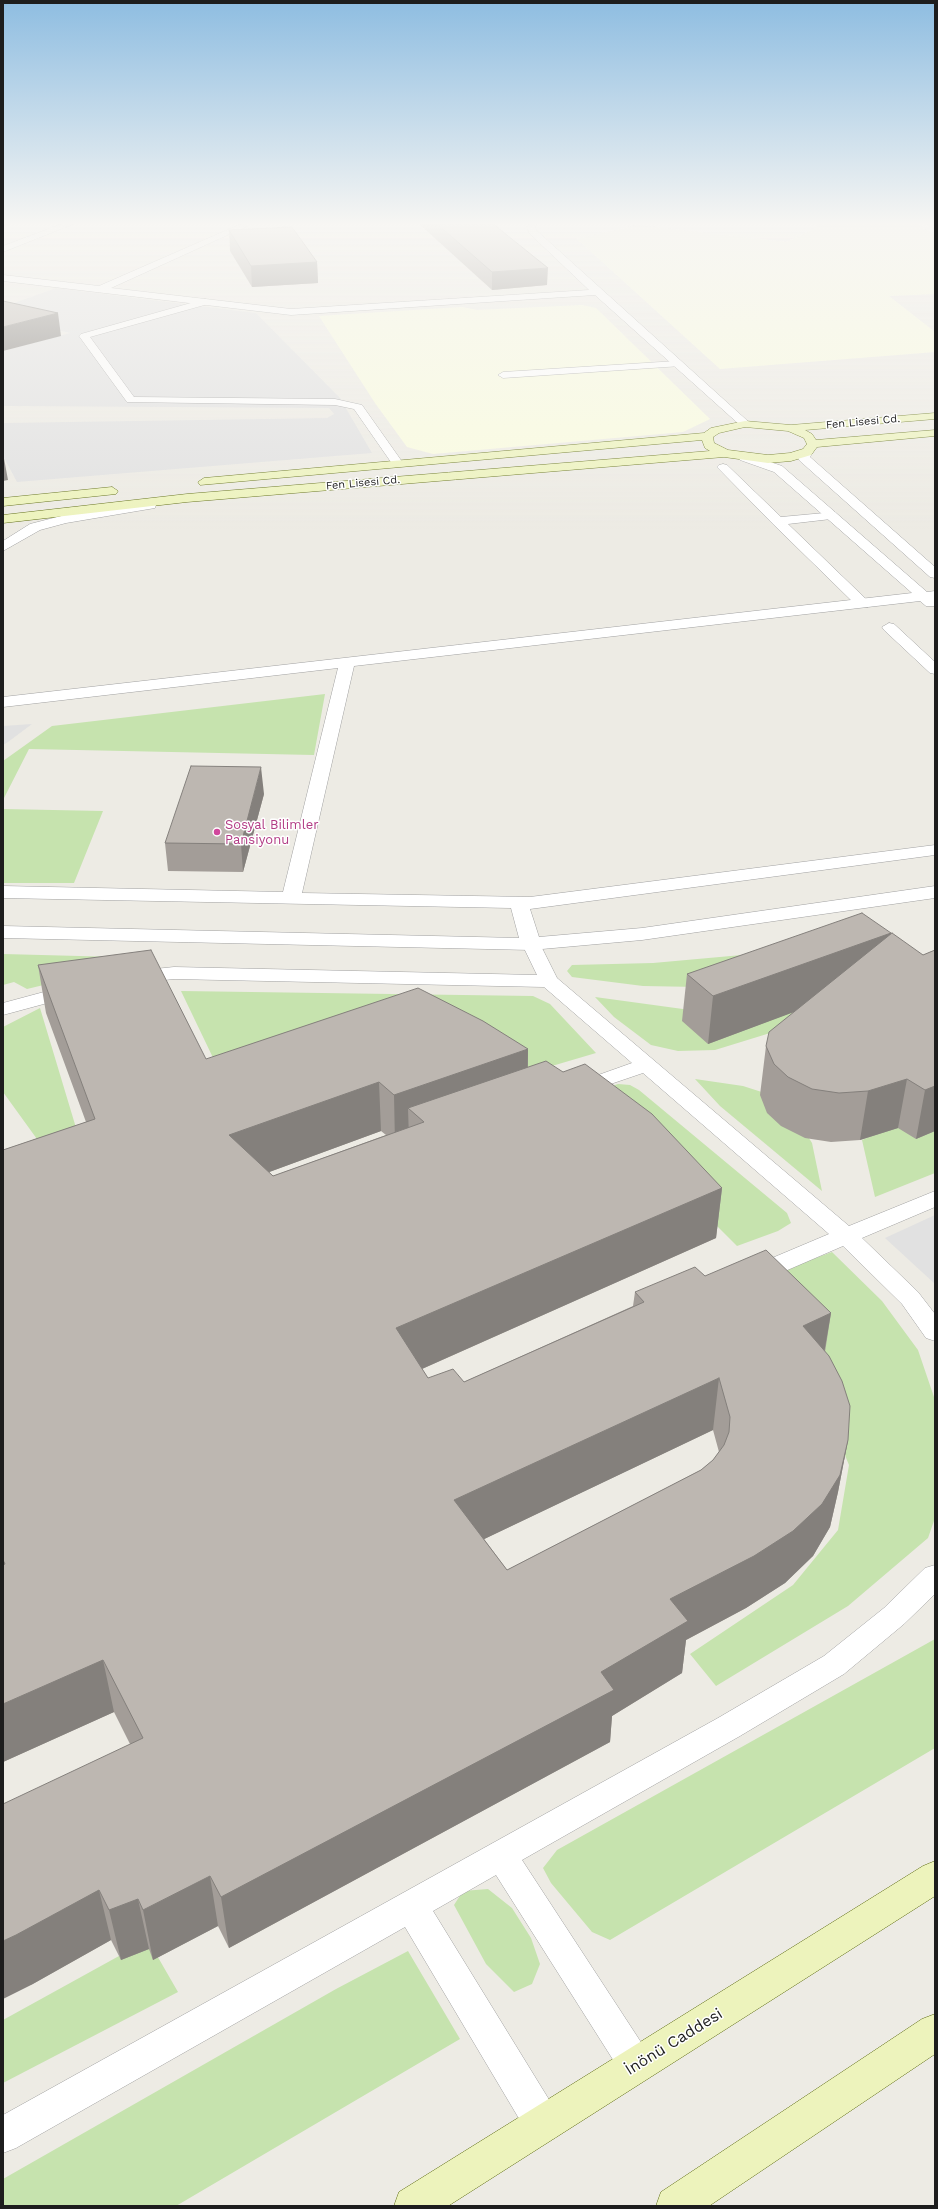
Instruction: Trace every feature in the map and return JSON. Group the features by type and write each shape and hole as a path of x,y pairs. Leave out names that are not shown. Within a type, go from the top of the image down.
{"street":[{"path":"635,326 745,424"},
{"name":"Fen Lisesi Cd.","path":"191,483 397,463 707,436 715,430 745,424 771,425 791,428 935,416"},
{"path":"791,428 808,436 810,448 804,458 935,574"},
{"name":"Fen Lisesi Cd.","path":"3,519 187,498 724,453 744,457 768,459 791,457 810,448 935,433"},
{"path":"707,436 709,445 724,453"},
{"path":"744,457 778,469 830,515 929,596 935,607"},
{"path":"3,502 120,490"},
{"path":"3,547 35,527 58,521 187,498"},
{"path":"3,702 347,664 929,596"},
{"path":"291,898 347,664"},
{"path":"3,892 519,904 935,850"},
{"path":"3,932 531,944 642,934 935,892"},
{"path":"519,904 531,944"},
{"name":"İnönü Caddesi","path":"413,2206 935,1877"},
{"path":"675,2206 935,2032"}],"lane":[{"path":"119,326 84,336 131,400 335,402 358,406 397,463"},
{"path":"503,375 677,364"},
{"path":"723,468 863,604"},
{"path":"777,520 830,515"},
{"path":"889,628 935,670"},
{"path":"531,944 549,981 846,1236 910,1298 935,1332"},
{"path":"117,981 174,974 549,981"},
{"path":"3,1009 88,986"},
{"path":"564,1094 645,1065"},
{"path":"731,1285 935,1198"},
{"path":"3,2136 729,1727 834,1665 894,1616 935,1576"},
{"path":"501,1855 636,2065"},
{"path":"411,1906 543,2124"}],"shaded area":[{"path":"39,326 269,326 340,398 372,453 17,482 3,456 3,423 327,418 334,414 329,408 3,406 3,351 70,333"},
{"path":"325,326 615,326 710,419 683,432 433,454 407,447 375,403"},
{"path":"673,326 927,326 935,332 935,352 720,369"},
{"path":"32,724 8,742 3,745 3,726"},
{"path":"935,1215 935,1284 885,1238"}],"green space":[{"path":"325,694 314,755 29,749 3,800 3,761 52,726"},
{"path":"3,809 103,811 74,883 3,883"},
{"path":"3,954 156,958 27,989 14,982 3,985"},
{"path":"753,954 698,987 643,986 572,977 567,971 572,965 653,963"},
{"path":"181,991 533,996 550,1004 596,1053 518,1076 228,1089"},
{"path":"595,997 734,1016 887,997 715,1050 678,1051 651,1045 614,1017"},
{"path":"40,1008 92,1181 68,1182 3,1092 3,1027"},
{"path":"695,1079 743,1086 771,1095 792,1111 812,1143 822,1191 720,1106"},
{"path":"618,1084 630,1085 639,1090 787,1213 791,1223 778,1231 737,1246 710,1219 566,1102"},
{"path":"935,1108 935,1173 875,1197 862,1140"},
{"path":"832,1252 882,1301 918,1350 935,1400 935,1518 928,1538 848,1606 716,1686 690,1654 793,1585 838,1530 849,1465 827,1412 756,1280"},
{"path":"935,1639 935,1748 610,1940 592,1932 551,1883 543,1868 557,1850"},
{"path":"488,1889 512,1908 531,1938 540,1964 532,1984 514,1992 486,1964 454,1905 463,1891"},
{"path":"148,1940 178,1992 3,2083 3,2020"},
{"path":"408,1951 460,2039 176,2206 3,2206 3,2179 336,1989"}],"building":[{"path":"191,766 261,767 241,844 165,843"},
{"path":"862,913 891,933 713,996 687,974"},
{"path":"892,933 923,955 935,950 935,1086 925,1090 907,1079 868,1091 839,1093 812,1089 788,1077 774,1064 766,1046 769,1032"},
{"path":"151,950 206,1059 418,988 483,1021 528,1049 394,1095 379,1082 229,1135 273,1176 424,1122 408,1108 546,1061 563,1072 585,1064 652,1114 722,1188 396,1328 428,1378 453,1369 464,1382 644,1302 635,1292 695,1267 705,1276 766,1250 831,1313 803,1326 829,1356 842,1381 850,1406 848,1440 840,1475 822,1504 793,1531 754,1556 670,1599 688,1621 601,1672 614,1690 221,1897 210,1876 143,1910 138,1899 109,1910 99,1890 3,1941 3,1804 143,1738 103,1660 3,1704 3,1565 5,1564 3,1560 3,1150 95,1119 38,965","holes":["719,1378 730,1417 729,1432 724,1445 713,1460 701,1470 507,1570 454,1500"]}],"place":[{"name":"Sosyal Bilimler Pansiyonu","path":"217,832"}]}
